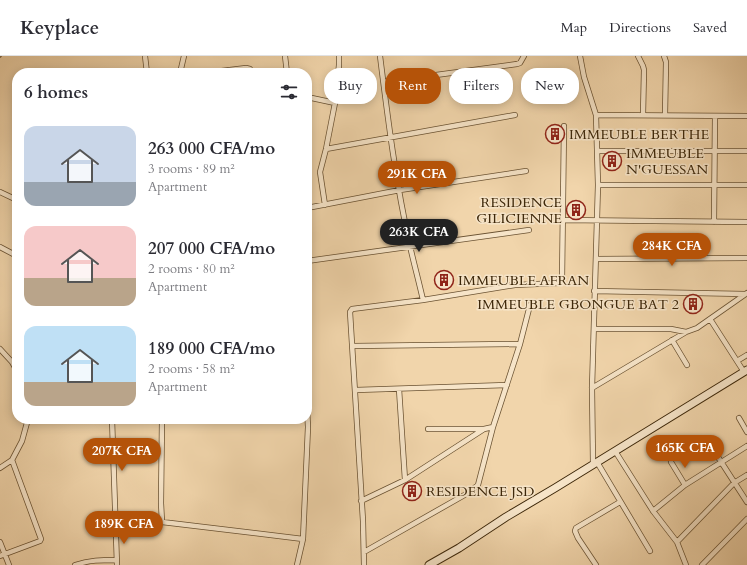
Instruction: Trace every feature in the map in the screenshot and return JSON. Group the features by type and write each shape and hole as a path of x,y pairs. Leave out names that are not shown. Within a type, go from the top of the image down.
{"main road":[{"path":"429,565 459,548 506,516 745,371"}],"street":[{"path":"145,56 146,68"},
{"path":"181,68 184,56"},
{"path":"284,56 286,68"},
{"path":"339,56 339,68"},
{"path":"380,56 391,137 410,246 424,300"},
{"path":"384,82 517,64 520,63 524,56"},
{"path":"580,56 584,77 596,115 598,185 592,388 595,463 650,551"},
{"path":"638,56 643,66 643,115"},
{"path":"664,56 666,62 665,115"},
{"path":"312,98 324,101"},
{"path":"325,205 320,172 335,104"},
{"path":"326,149 514,115"},
{"path":"596,115 747,116"},
{"path":"714,222 715,116"},
{"path":"364,565 356,390 350,312 352,309 424,300 515,285 560,283 562,281 564,126"},
{"path":"597,151 747,151"},
{"path":"312,207 400,190 526,171"},
{"path":"598,185 747,185"},
{"path":"0,192 12,198"},
{"path":"562,220 747,222"},
{"path":"312,260 529,230"},
{"path":"0,246 12,253"},
{"path":"596,259 747,258"},
{"path":"594,291 746,293"},
{"path":"592,388 686,332 697,328 746,293"},
{"path":"364,552 468,493 478,485 493,427 520,344 530,305"},
{"path":"710,319 736,361 745,371"},
{"path":"594,329 671,329 686,332"},
{"path":"672,340 687,365"},
{"path":"353,346 520,344"},
{"path":"0,349 12,362"},
{"path":"736,361 747,355"},
{"path":"356,390 507,385"},
{"path":"399,389 406,480"},
{"path":"739,418 747,432"},
{"path":"0,468 12,460 22,441 27,424"},
{"path":"76,565 97,560 117,562 112,424"},
{"path":"162,424 162,522"},
{"path":"297,565 303,539 308,424"},
{"path":"428,429 484,429 493,427"},
{"path":"362,501 406,480 484,429"},
{"path":"707,440 747,502"},
{"path":"653,511 685,485 747,446"},
{"path":"615,451 653,511 677,542 686,565"},
{"path":"2,555 40,541 41,539 12,460"},
{"path":"671,462 685,485"},
{"path":"677,542 734,484 747,475"},
{"path":"596,565 578,538 575,531 576,528 620,502"},
{"path":"702,565 747,519"},
{"path":"115,526 162,522 303,539"},
{"path":"0,542 2,555 9,565"}],"place":[{"name":"IMMEUBLE BERTHE","path":"555,134"},
{"name":"IMMEUBLE N'GUESSAN","path":"612,161"},
{"name":"RESIDENCE GILICIENNE","path":"576,210"},
{"name":"IMMEUBLE AFRAN","path":"444,280"},
{"name":"IMMEUBLE GBONGUE BAT 2","path":"693,304"},
{"name":"RESIDENCE JSD","path":"412,491"}]}
